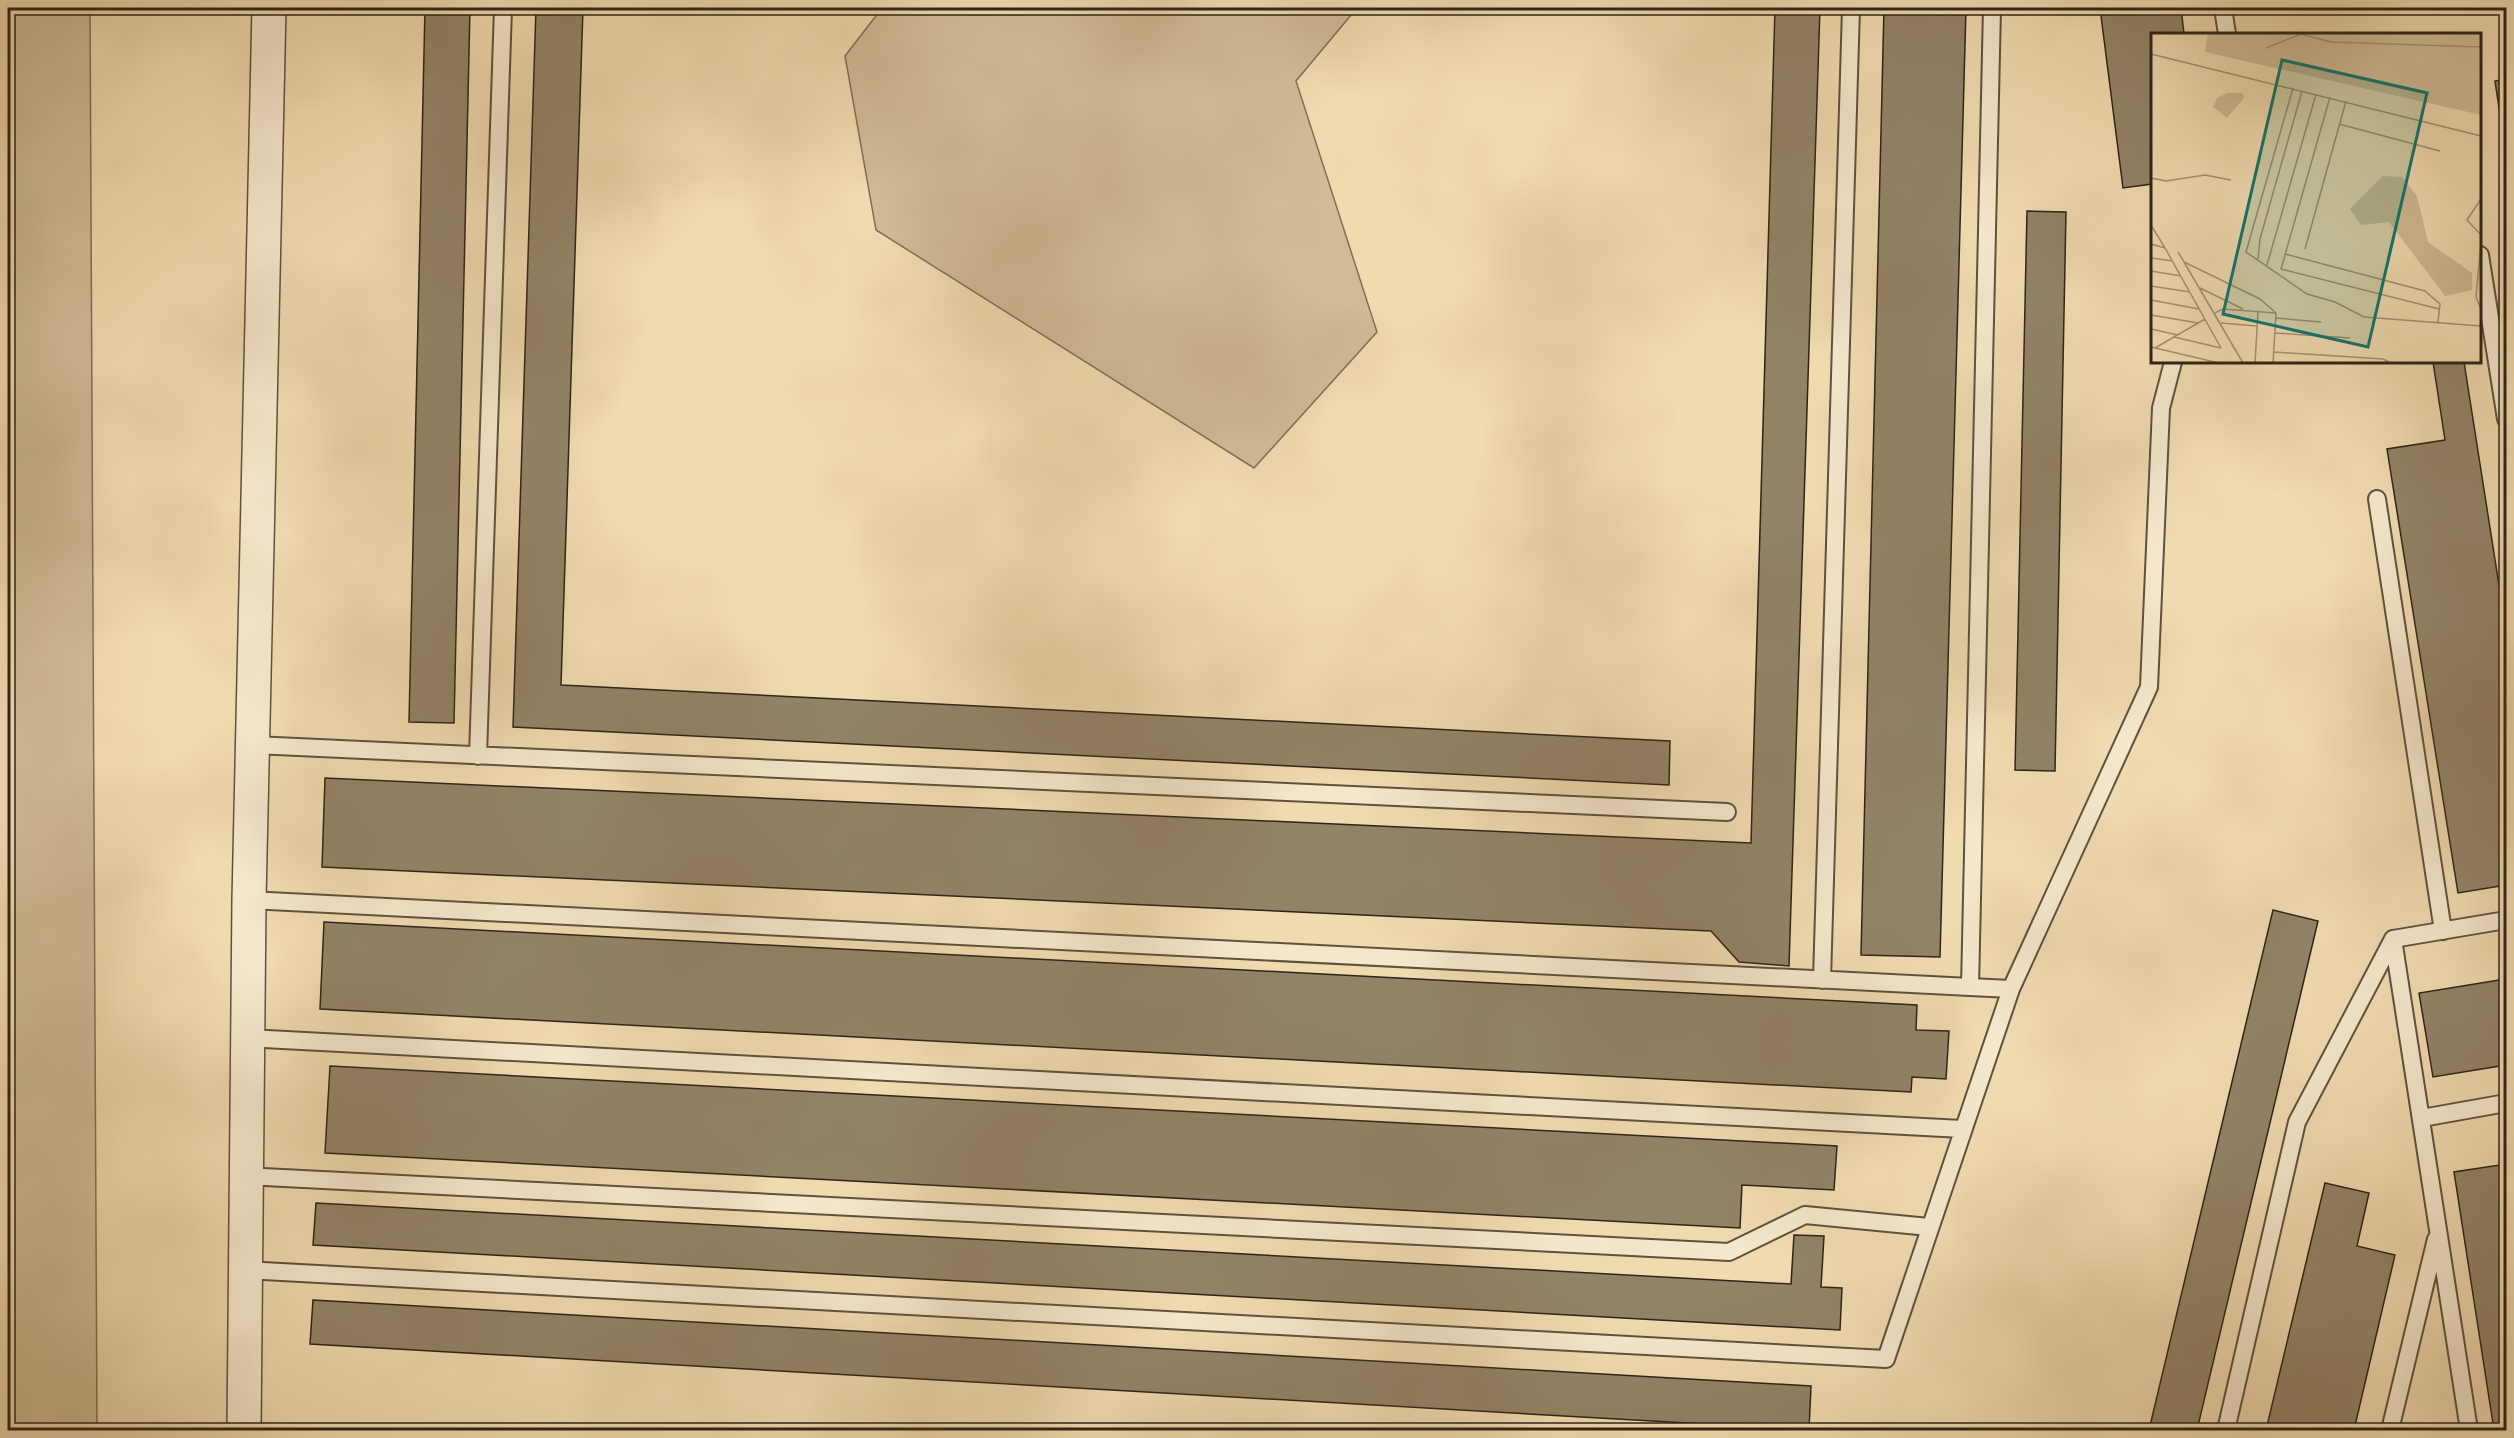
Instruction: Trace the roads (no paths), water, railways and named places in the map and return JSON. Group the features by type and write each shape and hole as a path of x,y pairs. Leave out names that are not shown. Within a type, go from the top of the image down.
{"street":[{"path":"244,1431 249,900 269,8"}],"lane":[{"path":"478,756 503,8"},
{"path":"1822,980 1851,8"},
{"path":"1970,987 1992,8"},
{"path":"2223,8 2227,33"},
{"path":"2481,261 2506,419"},
{"path":"245,1270 1886,1359 2011,989 2149,687 2161,408 2173,363"},
{"path":"2377,499 2443,931"},
{"path":"252,745 1727,812"},
{"path":"249,900 2011,989"},
{"path":"2393,939 2506,920"},
{"path":"2393,939 2469,1431"},
{"path":"2226,1431 2297,1122 2393,939"},
{"path":"247,1038 1962,1129"},
{"path":"2422,1118 2506,1103"},
{"path":"246,1176 1729,1252 1805,1215 1929,1227"},
{"path":"2390,1431 2438,1229"}]}
